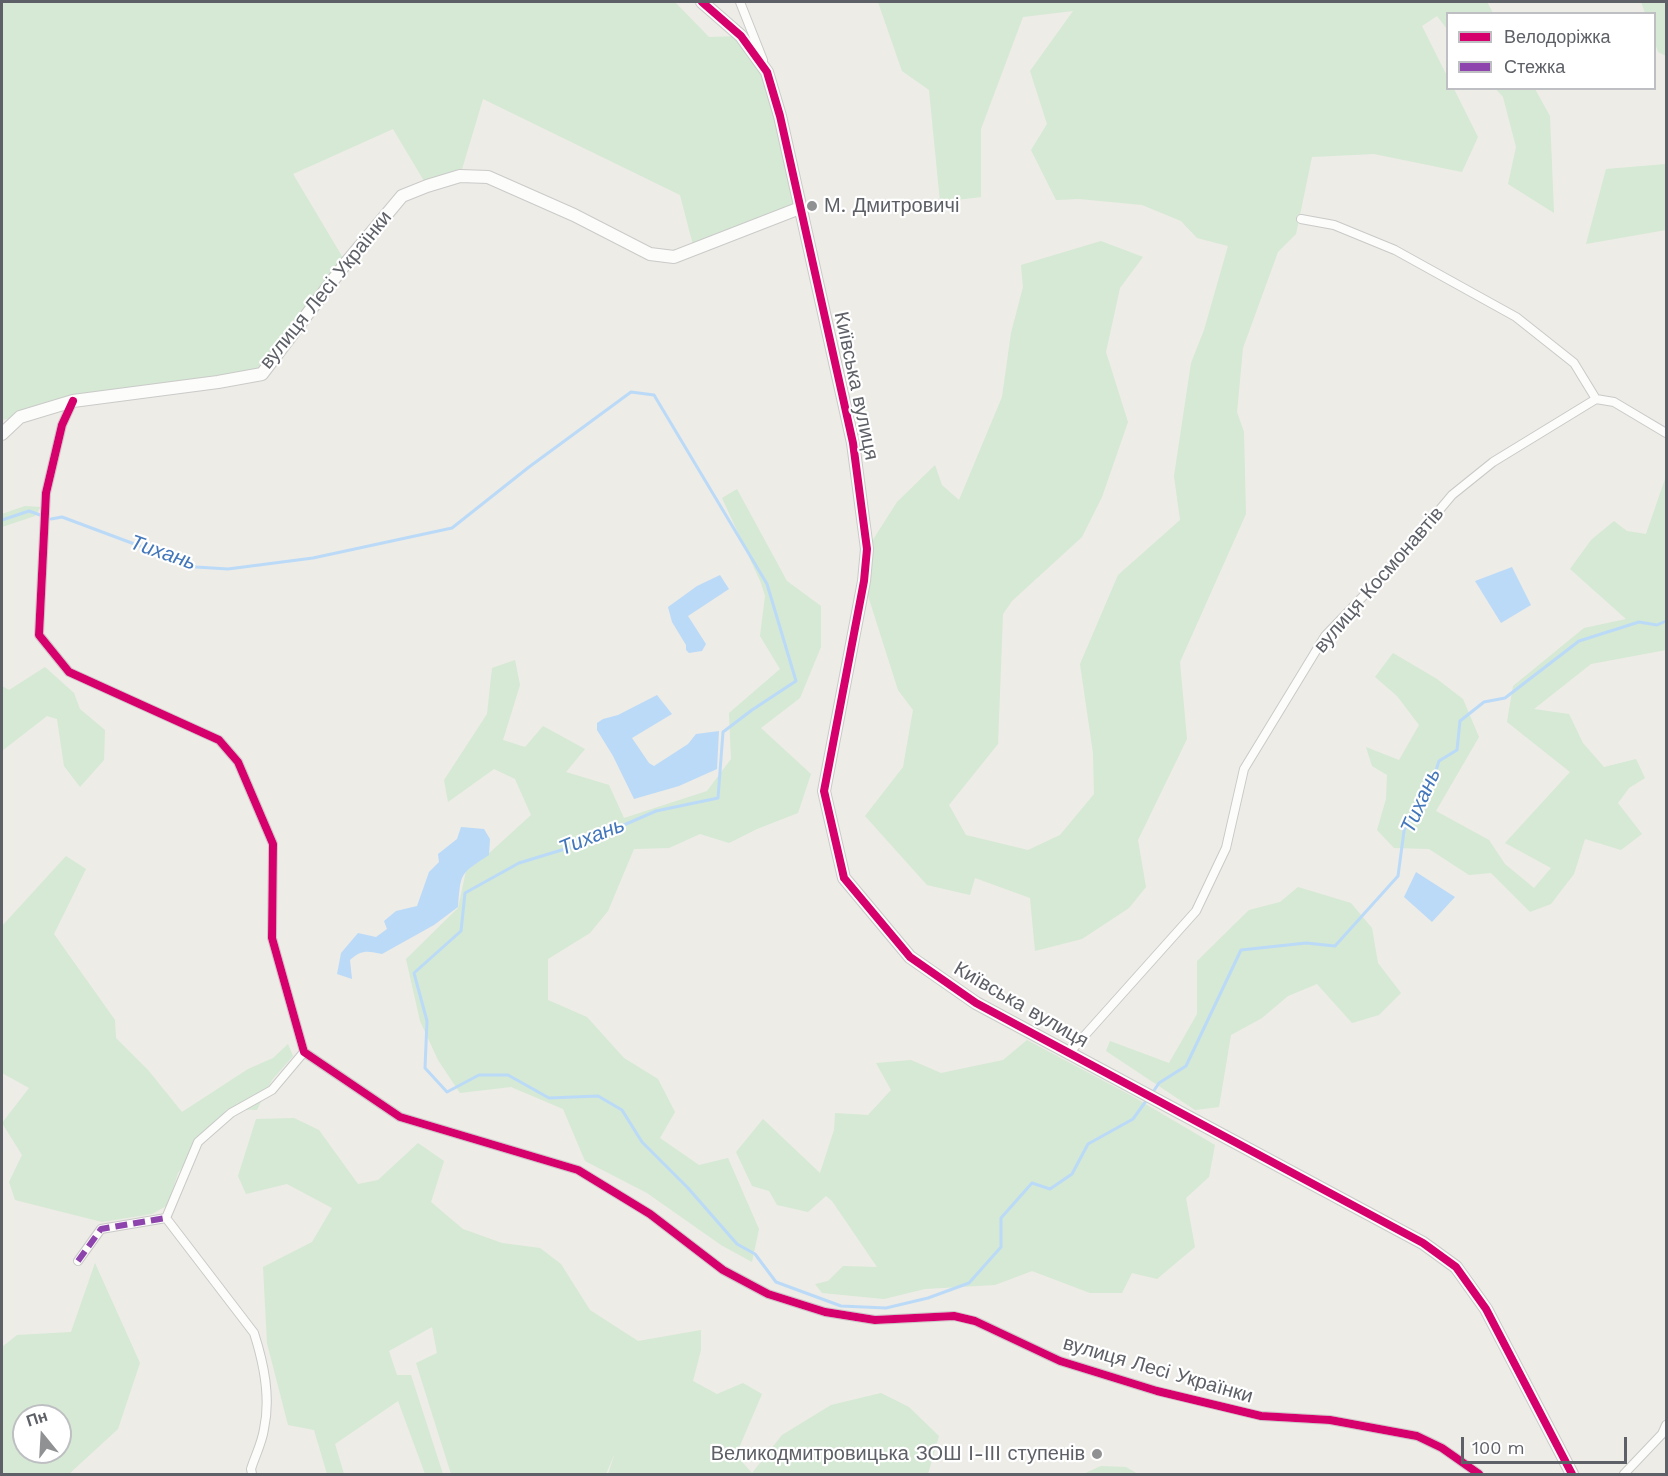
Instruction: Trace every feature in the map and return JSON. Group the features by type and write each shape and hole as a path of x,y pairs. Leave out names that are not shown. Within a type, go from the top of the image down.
{"main road":[{"name":"Київська вулиця","path":"702,2 741,36 767,72 780,116 853,443 867,549 864,581 824,791 844,878 910,957 976,1004 1422,1243 1456,1267 1485,1309 1572,1474"},
{"name":"вулиця Лесі Українки","path":"2,434 20,417 73,401 262,374 346,262 402,196 460,176 488,177 574,215 650,254 674,257 800,208"}],"street":[{"path":"740,2 767,72"},
{"path":"1301,219 1334,225 1395,250 1516,317 1574,363 1596,399 1614,402 1666,433"},
{"name":"вулиця Космонавтів","path":"1070,1053 1196,911 1226,848 1244,769 1325,636 1394,564 1452,495 1493,462 1596,399"},
{"path":"73,401 62,425 46,493 39,635 69,672 219,741 237,762 273,844 272,939 304,1053 272,1090 231,1113 198,1142 166,1218"},
{"name":"вулиця Лесі Українки","path":"304,1053 400,1117 578,1170 650,1214 723,1270 768,1294 825,1312 875,1320 954,1316 975,1321 1060,1361 1157,1391 1261,1416 1330,1420 1417,1436 1442,1448 1479,1474"},
{"path":"78,1261 101,1229 166,1218"},
{"path":"166,1218 254,1333 261,1355 268,1399 264,1430 250,1469 252,1474"},
{"path":"1624,1474 1665,1432"}],"green space":[{"path":"2,2 675,2 709,37 741,36 767,72 800,208 694,249 680,195 483,99 460,176 427,186 393,129 293,174 346,263 262,374 145,390 2,420"},
{"path":"878,2 1487,2 1492,12 1446,12 1446,28 1437,16 1422,26 1446,74 1446,90 1454,90 1478,137 1462,172 1374,154 1312,157 1296,234 1278,252 1243,348 1237,412 1244,432 1246,514 1180,662 1187,739 1138,840 1146,887 1129,908 1082,939 1035,951 1030,898 975,878 970,895 927,885 865,816 903,767 913,710 898,690 863,580 867,549 897,502 935,465 942,485 959,500 1002,397 1011,333 1023,287 1021,265 1101,241 1143,257 1120,288 1106,352 1128,422 1102,497 1082,537 1012,601 1003,614 998,744 949,805 966,835 1028,850 1060,835 1094,794 1093,753 1080,664 1118,575 1180,520 1174,476 1191,363 1204,330 1228,246 1197,238 1181,221 1142,205 1079,199 1056,200 1031,150 1047,124 1030,71 1073,11 1023,17 981,129 981,197 940,202 929,90 902,71"},
{"path":"1641,2 1666,2 1666,56 1658,52 1656,46 1656,12 1645,12"},
{"path":"1497,90 1536,90 1550,116 1554,213 1508,184 1516,147 1503,97"},
{"path":"1666,164 1666,230 1586,244 1606,169"},
{"path":"1666,476 1666,650 1591,664 1534,709 1569,714 1583,743 1604,767 1636,759 1645,778 1629,788 1618,803 1642,834 1621,850 1585,839 1574,874 1551,904 1530,912 1491,873 1469,875 1429,849 1394,848 1377,830 1386,799 1387,775 1372,766 1366,747 1399,760 1419,725 1397,696 1375,677 1393,653 1437,679 1463,699 1479,737 1436,811 1489,840 1505,864 1534,888 1551,868 1505,843 1570,772 1507,722 1513,686 1584,628 1626,619 1570,569 1591,540 1614,521 1627,531 1646,534"},
{"path":"737,489 787,581 821,606 821,647 800,698 761,728 811,774 798,813 729,843 700,834 669,848 634,849 608,911 590,933 548,959 548,1000 587,1017 624,1058 658,1079 675,1112 660,1138 699,1165 728,1158 759,1229 752,1262 721,1245 647,1193 585,1161 563,1109 511,1087 460,1093 438,1060 420,1021 406,959 458,908 466,871 531,815 515,779 494,769 448,802 444,780 487,714 492,668 515,660 520,685 503,740 525,747 543,726 585,749 566,772 609,785 624,818 707,791 731,759 729,713 780,669 760,636 765,596 761,583 722,498"},
{"path":"25,506 41,507 35,516 2,527 2,514"},
{"path":"45,667 74,693 80,709 105,730 104,760 80,787 64,766 57,719 47,716 2,751 2,686 9,690"},
{"path":"66,856 86,869 54,934 115,1020 116,1038 148,1070 182,1112 248,1069 273,1058 288,1044 293,1056 272,1080 257,1110 227,1109 178,1173 168,1205 152,1214 102,1222 15,1200 9,1182 22,1155 2,1123 29,1088 2,1073 2,926"},
{"path":"1298,887 1351,903 1372,928 1378,963 1401,993 1379,1015 1352,1023 1317,984 1288,996 1262,1018 1231,1035 1219,1107 1195,1110 1106,1051 1110,1041 1169,1063 1197,1014 1197,961 1249,910 1280,902"},
{"path":"1027,1040 1132,1096 1215,1145 1209,1177 1186,1198 1195,1247 1157,1279 1132,1273 1122,1293 1090,1293 1032,1271 995,1285 925,1289 884,1299 822,1293 815,1284 828,1281 843,1266 877,1267 832,1201 826,1196 808,1212 777,1205 769,1191 752,1186 736,1152 763,1119 820,1173 834,1130 835,1113 868,1115 891,1090 876,1063 911,1060 941,1073 1003,1060"},
{"path":"294,1118 319,1130 358,1184 378,1180 418,1143 444,1161 431,1202 463,1229 502,1243 540,1248 561,1264 590,1310 638,1341 701,1330 701,1350 693,1381 717,1394 743,1383 762,1394 736,1455 752,1473 782,1435 831,1405 881,1393 909,1407 939,1436 928,1474 608,1474 615,1453 606,1474 451,1474 416,1363 437,1353 432,1327 389,1351 397,1375 411,1375 443,1474 425,1474 398,1401 335,1444 344,1474 327,1474 314,1430 288,1425 267,1343 263,1267 312,1242 332,1208 287,1184 246,1194 238,1176 256,1119"},
{"path":"95,1263 140,1363 118,1429 69,1474 2,1474 2,1347 17,1335 71,1332"},
{"path":"1101,1466 1126,1467 1138,1474 1083,1474"}],"water":[{"path":"1512,567 1531,605 1501,623 1475,581"},
{"path":"720,575 729,589 688,616 706,644 702,651 689,653 672,622 668,607 697,586"},
{"path":"657,695 672,714 632,738 649,763 654,766 688,744 696,734 719,731 717,769 679,786 634,799 613,756 597,730 597,723"},
{"path":"461,827 484,829 490,839 489,855 463,875 458,907 434,925 382,954 365,952 354,956 350,960 352,979 337,974 341,953 358,933 376,937 387,929 384,921 396,911 417,906 429,872 439,862 438,854 457,839"},
{"path":"1416,872 1455,897 1432,922 1404,897"}],"waterway":[{"name":"Тихань","path":"51,519 62,517 196,567 228,569 313,558 452,528 529,467 631,392 654,395 767,584 796,681 723,732 718,798 656,811 578,845 519,863 465,893 461,931 414,973 427,1021 425,1068 447,1092 479,1075 508,1075 549,1098 598,1096 622,1110 642,1142 688,1188 737,1244 755,1254 776,1282 841,1306 886,1308 928,1298 969,1283 1001,1247 1001,1218 1032,1183 1050,1189 1072,1174 1088,1144 1133,1119 1146,1101"},
{"name":"Тихань","path":"2,520 29,511 40,515"},
{"name":"Тихань","path":"1153,1092 1159,1083 1186,1066 1241,950 1306,943 1335,946 1398,876 1404,831 1419,795 1433,780 1439,761 1457,750 1460,721 1484,702 1505,698 1579,641 1639,622 1657,625 1666,621"}],"marked path":[{"path":"78,1261 101,1229 166,1218"}],"cycle path":[{"path":"702,2 741,36 767,72 780,116 853,443 867,549 864,581 824,791 844,878 910,957 976,1003 1423,1243 1456,1267 1486,1309 1572,1474"},
{"path":"73,401 62,425 46,493 39,635 69,672 219,740 238,762 273,844 272,938 304,1052 400,1117 578,1170 650,1214 723,1270 768,1294 825,1312 875,1320 954,1316 975,1321 1060,1361 1157,1391 1261,1416 1330,1420 1417,1436 1442,1448 1479,1474"}],"place":[{"name":"М. Дмитровичі","path":"812,206"},
{"name":"Великодмитровицька ЗОШ І-ІІІ ступенів","path":"1097,1454"}]}
